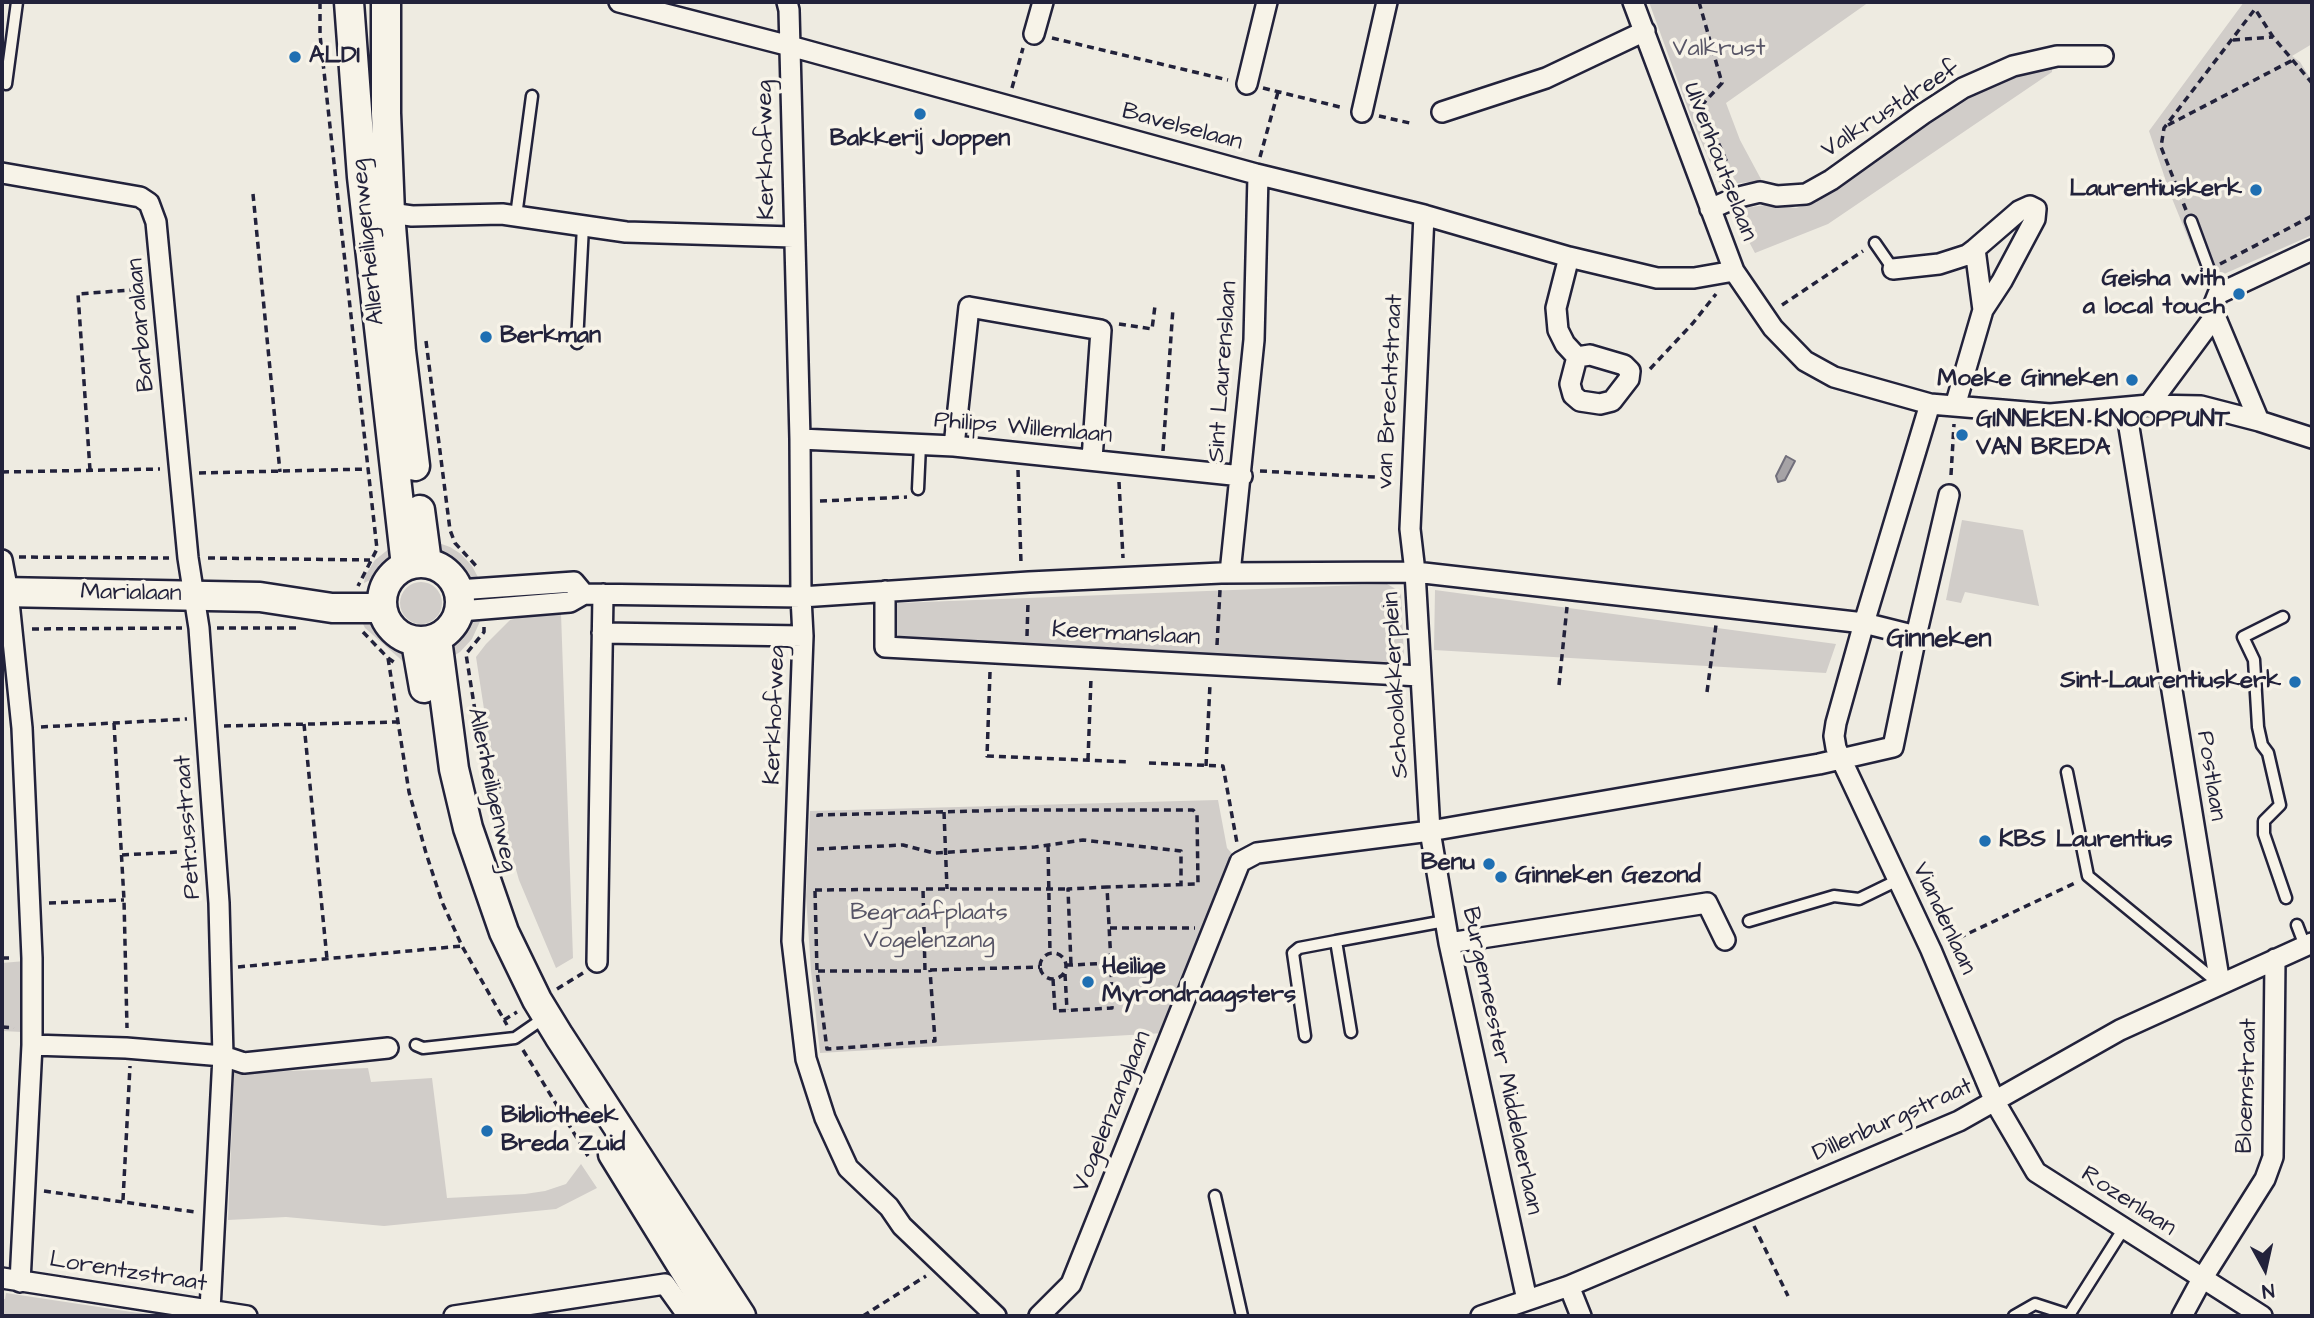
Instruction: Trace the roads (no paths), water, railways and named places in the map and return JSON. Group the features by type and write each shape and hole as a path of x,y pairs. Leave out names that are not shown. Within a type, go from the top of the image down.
{"main road":[{"name":"Allerheiligenweg","path":"349,2 362,177 416,564"},
{"name":"Allerheiligenweg","path":"386,2 386,113 390,213 416,564"},
{"path":"416,564 443,568 473,599 451,629 426,640 400,636 388,624 374,597 396,571 416,564"},
{"name":"Marialaan","path":"5,592 260,597 332,608 374,597"},
{"name":"Allerheiligenweg","path":"426,640 441,799 460,867 488,938 540,1021 713,1316"},
{"name":"Allerheiligenweg","path":"540,1021 741,1316"}],"street":[{"name":"Bavelselaan","path":"619,2 1257,174 1424,215 1570,257 1657,278 1694,278 1734,271"},
{"name":"Kerkhofweg","path":"787,2 803,636 792,941 806,1059 825,1118 848,1168 889,1208 902,1226 996,1316"},
{"path":"1034,34 1043,2"},
{"path":"1247,84 1267,2"},
{"path":"1362,112 1387,2"},
{"name":"Ulvenhoutselaan","path":"1633,2 1734,271 1773,328 1805,361 1834,377 1930,404 2050,414 2149,405 2201,406 2312,438"},
{"path":"1442,112 1546,78 1644,31"},
{"name":"Valkrustdreef","path":"1707,202 1760,192 1777,196 1806,194 1963,88 2026,61 2057,56 2103,56"},
{"name":"Barbaralaan","path":"2,173 140,197 149,203 156,222 188,558 194,595"},
{"name":"Sint Laurenslaan","path":"1225,573 1242,473 1254,340 1257,174"},
{"path":"1892,270 1939,264 1967,255 2022,209 2030,206 2036,209 2035,219 2002,281 1983,310 1955,405"},
{"name":"Allerheiligenweg","path":"390,213 412,216 502,214 625,232 793,237"},
{"name":"van Brechtstraat","path":"1415,572 1410,529 1424,215"},
{"path":"1975,249 1983,310"},
{"path":"2259,421 2215,316 2214,304 2218,294 2312,250"},
{"path":"1570,257 1556,308 1558,330 1565,344 1577,357"},
{"path":"954,446 969,307 1101,330 1092,459"},
{"path":"2149,405 2215,316"},
{"path":"1590,355 1624,365 1630,371 1629,379 1612,401 1600,404 1580,401 1573,395 1570,384 1577,357 1590,355"},
{"name":"Viandenlaan","path":"1930,404 1864,623 1834,736 1841,759 1931,950 1995,1102"},
{"name":"Postlaan","path":"2126,409 2220,985"},
{"name":"Philips Willemlaan","path":"800,439 954,446 1242,473"},
{"path":"1430,831 1583,806 1893,747 1949,495"},
{"path":"2,560 22,729 30,903 32,1045 24,1188 11,1280"},
{"name":"Schoolakkerplein","path":"1430,831 1415,572 1864,623"},
{"name":"Keermanslaan","path":"473,599 570,601 594,594 801,597 1225,573 1415,572"},
{"name":"Keermanslaan","path":"885,591 885,647 1420,676"},
{"path":"594,594 602,633 597,962"},
{"name":"Petrusstraat","path":"194,595 199,628 222,969 223,1056 210,1310"},
{"path":"1864,623 1916,636"},
{"path":"602,633 803,636"},
{"name":"Vogelenzanglaan","path":"1040,1316 1071,1284 1240,862 1257,853 1430,831"},
{"name":"Burgemeester Middelaerlaan","path":"1430,831 1449,943 1527,1300"},
{"path":"1449,943 1707,903 1725,940"},
{"name":"Dillenburgstraat","path":"1481,1316 1569,1286 1959,1121 2120,1030 2309,944"},
{"name":"Bloemstraat","path":"2182,1316 2265,1179 2273,1157 2275,959"},
{"path":"32,1045 129,1048 223,1056 244,1063 388,1048"},
{"name":"Rozenlaan","path":"1995,1102 2036,1172 2262,1316"},
{"name":"Lorentzstraat","path":"11,1280 247,1316"},
{"path":"454,1316 665,1284 688,1316"},
{"path":"1569,1286 1581,1316"}],"lane":[{"path":"6,84 18,2"},
{"path":"516,216 532,96"},
{"path":"2191,221 2218,294"},
{"path":"577,343 583,226"},
{"path":"1875,243 1892,270"},
{"path":"918,489 920,445"},
{"path":"2283,617 2244,637 2255,660 2258,727 2262,745 2268,753 2280,805 2264,821 2264,834 2286,898"},
{"path":"2067,772 2088,876 2220,985"},
{"path":"1749,920 1834,896 1859,899 1898,880"},
{"path":"1305,1036 1293,953 1299,948 1445,921"},
{"path":"2297,925 2309,944"},
{"path":"1336,941 1351,1032"},
{"path":"416,1045 423,1048 515,1038 540,1021"},
{"path":"1215,1196 1241,1316"},
{"path":"2014,1316 2035,1304 2069,1315 2124,1228"}],"place":[{"name":"ALDI","path":"295,57"},
{"name":"Bakkerij Joppen","path":"920,114"},
{"name":"Laurentiuskerk","path":"2256,190"},
{"name":"Geisha with a local touch","path":"2239,294"},
{"name":"Berkman","path":"486,337"},
{"name":"Moeke Ginneken","path":"2132,380"},
{"name":"GINNEKEN KNOOPPUNT VAN BREDA","path":"1962,435"},
{"name":"Sint-Laurentiuskerk","path":"2295,682"},
{"name":"KBS Laurentius","path":"1985,841"},
{"name":"Benu","path":"1489,864"},
{"name":"Ginneken Gezond","path":"1501,877"},
{"name":"Heilige Myrondraagsters","path":"1088,982"},
{"name":"Bibliotheek Breda Zuid","path":"487,1131"}],"district":[{"name":"Ginneken","path":"1939,641"}],"park label":[{"name":"Valkrust","path":"1719,50"},
{"name":"Begraafplaats Vogelenzang","path":"929,928"}]}
